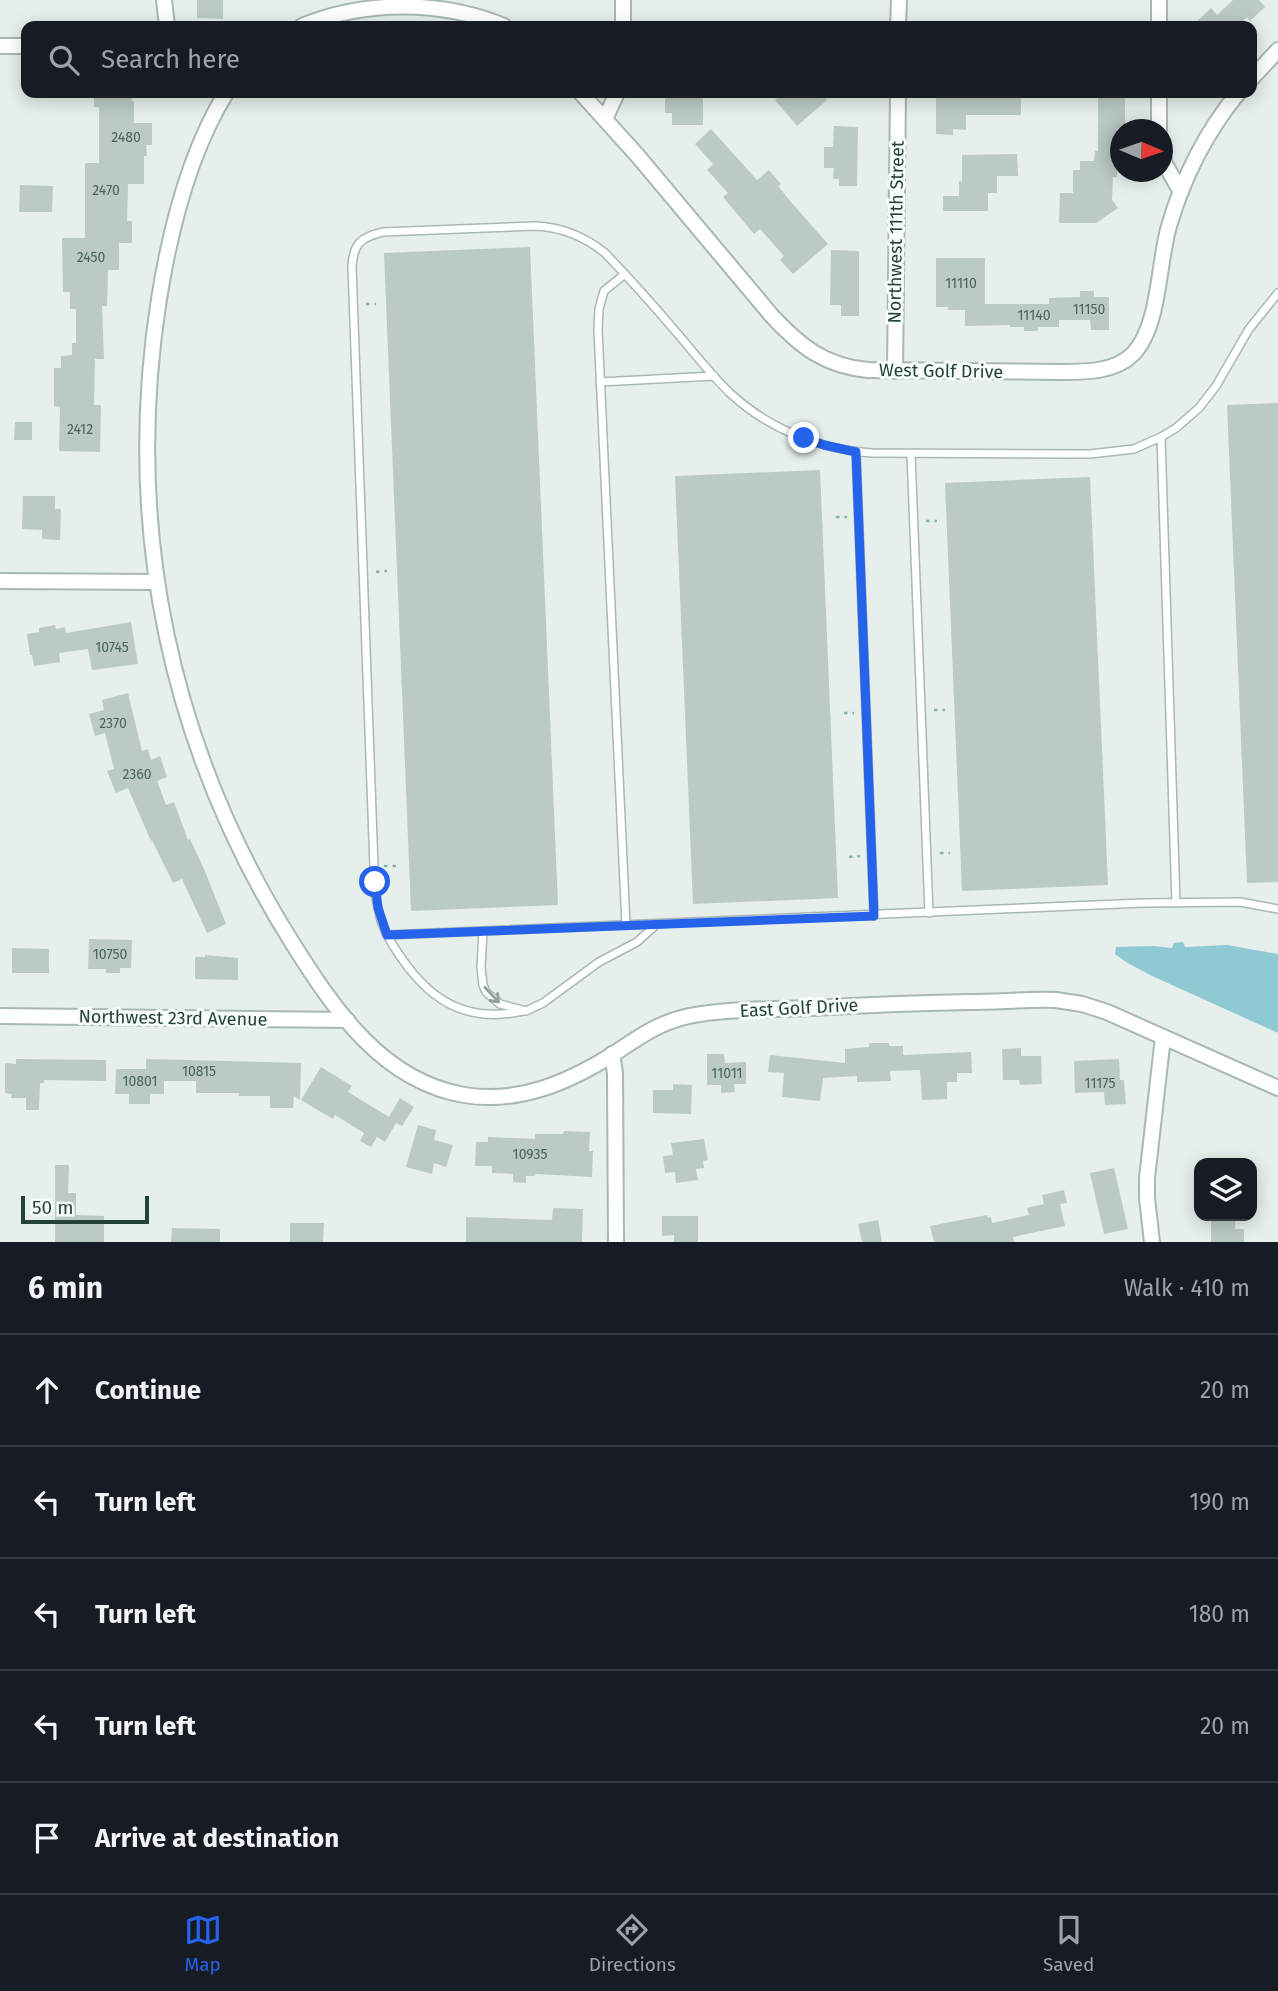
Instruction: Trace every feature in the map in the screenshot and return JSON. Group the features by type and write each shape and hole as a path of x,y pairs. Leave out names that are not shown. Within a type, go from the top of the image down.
{"street":[{"path":"164,0 166,21"},
{"path":"623,0 623,21"},
{"path":"898,21 899,0"},
{"path":"1159,0 1159,21"},
{"path":"315,21 341,11 397,2 451,7 494,21"},
{"path":"0,46 21,46"},
{"path":"1257,73 1278,50"},
{"name":"East Golf Drive","path":"223,98 204,135 183,197 166,261 153,342 147,469 157,582 167,639 188,718 224,817 264,897 318,984 371,1047 402,1073 424,1084 461,1095 504,1097 534,1092 571,1078 651,1029 689,1016 891,1004 1056,1000 1094,1007 1278,1088"},
{"name":"West Golf Drive","path":"586,98 761,304 794,338 816,355 856,369 1079,372 1111,367 1125,360 1142,342 1150,323 1169,224 1181,192 1203,144 1235,98"},
{"path":"605,118 615,98"},
{"name":"Northwest 111th Street","path":"895,371 898,98"},
{"path":"1159,98 1159,119"},
{"path":"1173,178 1181,192"},
{"path":"0,581 157,582"},
{"name":"Northwest 23rd Avenue","path":"0,1016 347,1020"},
{"path":"1152,1242 1146,1178 1163,1037"},
{"path":"612,1054 615,1086 616,1242"}],"lane":[{"path":"658,924 637,942 599,962 543,1003 526,1011 503,1015 479,1014 439,999 425,988 409,969 387,935 375,894 352,267 354,254 362,240 383,232 543,226 573,233 594,244 625,274 714,376 742,403 784,430 814,442 856,452 1090,454 1134,449 1160,437 1187,419 1207,398 1249,329 1278,293"},
{"path":"625,274 605,289 600,303 598,330 626,925"},
{"path":"600,382 714,376"},
{"path":"1160,437 1177,903"},
{"path":"856,452 874,916"},
{"path":"911,454 929,913"},
{"path":"387,935 1177,903 1240,902 1278,909"},
{"path":"483,931 481,967 486,992 500,1003 526,1011"}],"path":[{"path":"362,304 376,304"},
{"path":"836,517 850,517"},
{"path":"923,521 937,521"},
{"path":"373,572 387,571"},
{"path":"930,710 944,710"},
{"path":"844,713 858,713"},
{"path":"936,853 950,853"},
{"path":"849,856 863,856"},
{"path":"385,866 398,866"}],"water":[{"path":"1183,942 1185,947 1227,945 1278,954 1278,1033 1150,975 1115,954 1116,947 1172,948 1174,943"}],"building":[{"path":"197,0 223,0 223,19 197,18"},
{"path":"1233,0 1259,0 1265,7 1250,21 1247,17 1243,21 1197,21 1211,8 1217,15"},
{"path":"94,98 132,98 134,123 152,123 152,145 146,145 144,184 128,184 127,221 132,221 132,243 119,243 119,270 108,270 107,306 102,306 104,359 95,359 94,405 101,405 100,452 59,451 60,407 54,406 54,368 61,368 61,356 72,355 72,343 76,343 76,309 70,309 70,292 63,292 62,238 85,238 85,163 99,163 99,107 94,107"},
{"path":"665,98 703,98 703,125 672,125 672,113 665,113"},
{"path":"825,98 827,100 797,126 775,100"},
{"path":"936,98 1021,98 1021,115 966,115 966,130 953,129 953,135 936,134"},
{"path":"1098,98 1125,98 1125,119 1110,119 1110,182 1113,182 1112,200 1118,208 1096,223 1059,223 1060,193 1073,193 1073,170 1080,170 1080,161 1094,161 1095,151 1098,151"},
{"path":"834,126 858,127 857,186 839,186 839,179 833,179 834,168 824,168 824,147 833,147"},
{"path":"711,129 757,180 769,170 781,184 778,186 828,244 793,274 780,260 784,256 760,229 754,234 723,197 728,193 707,170 713,164 695,144"},
{"path":"1017,154 1018,176 997,176 997,193 988,193 988,211 943,211 943,196 959,196 962,155"},
{"path":"20,185 53,186 52,212 19,212"},
{"path":"530,247 558,905 411,911 384,253"},
{"path":"831,250 859,251 859,316 841,316 841,305 830,305"},
{"path":"936,258 985,258 985,304 1049,304 1049,298 1080,297 1080,291 1094,291 1094,297 1109,297 1109,330 1091,330 1090,320 1059,320 1059,327 1038,327 1038,331 1024,331 1024,327 1010,325 965,326 965,310 936,307"},
{"path":"1278,403 1278,882 1247,883 1227,405"},
{"path":"15,422 32,422 32,440 14,440"},
{"path":"820,470 838,898 693,904 675,476"},
{"path":"1090,477 1108,885 962,891 945,483"},
{"path":"23,496 55,496 55,509 61,509 60,540 42,539 42,530 22,529"},
{"path":"131,622 138,664 92,670 88,649 59,653 60,662 34,666 27,634 39,632 39,628 55,625 56,629 65,627 66,633"},
{"path":"128,693 142,751 148,749 151,760 160,756 167,777 157,781 166,805 174,802 226,924 207,933 182,879 173,883 128,788 116,793 107,771 114,769 105,733 95,736 89,714 104,710 102,700"},
{"path":"89,939 132,940 131,968 120,968 120,973 106,973 106,969 88,969"},
{"path":"12,948 49,949 49,973 12,973"},
{"path":"205,955 238,958 238,980 195,979 195,957"},
{"path":"869,1043 903,1046 903,1055 971,1052 972,1073 957,1073 957,1082 947,1082 947,1099 922,1100 920,1070 890,1071 891,1081 857,1082 857,1076 823,1078 820,1101 782,1097 784,1073 768,1072 770,1055 845,1063 845,1049 869,1047"},
{"path":"1021,1048 1021,1056 1041,1056 1042,1084 1020,1085 1019,1080 1003,1080 1002,1049"},
{"path":"707,1054 724,1054 725,1063 746,1062 746,1084 734,1084 735,1092 721,1093 721,1085 707,1085"},
{"path":"16,1059 106,1060 106,1081 44,1080 44,1083 40,1083 39,1110 26,1110 26,1098 11,1098 12,1094 5,1093 5,1063 16,1064"},
{"path":"146,1059 301,1063 300,1100 294,1096 293,1108 270,1108 270,1096 196,1093 196,1081 164,1081 164,1094 150,1094 150,1104 129,1104 129,1094 115,1094 116,1069 146,1069"},
{"path":"1119,1059 1120,1080 1124,1080 1126,1104 1105,1105 1104,1092 1075,1093 1074,1061"},
{"path":"321,1067 352,1086 348,1092 389,1117 400,1098 414,1107 402,1126 396,1123 385,1142 377,1137 371,1147 360,1141 364,1133 335,1115 333,1119 301,1100"},
{"path":"673,1084 692,1085 691,1114 653,1113 653,1090 673,1090"},
{"path":"418,1125 436,1130 434,1140 453,1145 446,1167 434,1163 432,1174 406,1167"},
{"path":"564,1131 590,1132 589,1151 593,1151 592,1177 536,1174 526,1176 526,1183 513,1182 513,1174 492,1173 492,1166 475,1166 476,1142 488,1142 488,1137 535,1139 535,1134 563,1134"},
{"path":"704,1139 708,1160 703,1161 704,1168 696,1169 698,1180 676,1183 675,1172 665,1173 663,1156 673,1155 671,1143"},
{"path":"55,1165 69,1165 68,1193 76,1193 76,1215 104,1216 104,1242 55,1242"},
{"path":"1114,1168 1128,1229 1104,1234 1090,1173"},
{"path":"1064,1190 1067,1203 1060,1204 1065,1226 1013,1237 1014,1242 934,1242 930,1226 987,1215 988,1218 991,1217 992,1223 1029,1215 1027,1208 1044,1204 1042,1195"},
{"path":"553,1208 583,1209 582,1242 466,1242 466,1217 552,1220"},
{"path":"662,1216 698,1216 698,1242 674,1242 674,1235 662,1236"},
{"path":"878,1220 882,1242 862,1242 858,1224"},
{"path":"1211,1221 1235,1221 1235,1229 1244,1229 1244,1242 1211,1242"},
{"path":"290,1223 324,1223 323,1242 290,1242"},
{"path":"172,1228 220,1229 220,1242 171,1242"}],"route":[{"path":"375,882 378,908 387,935 874,916 856,452 804,438"}]}
